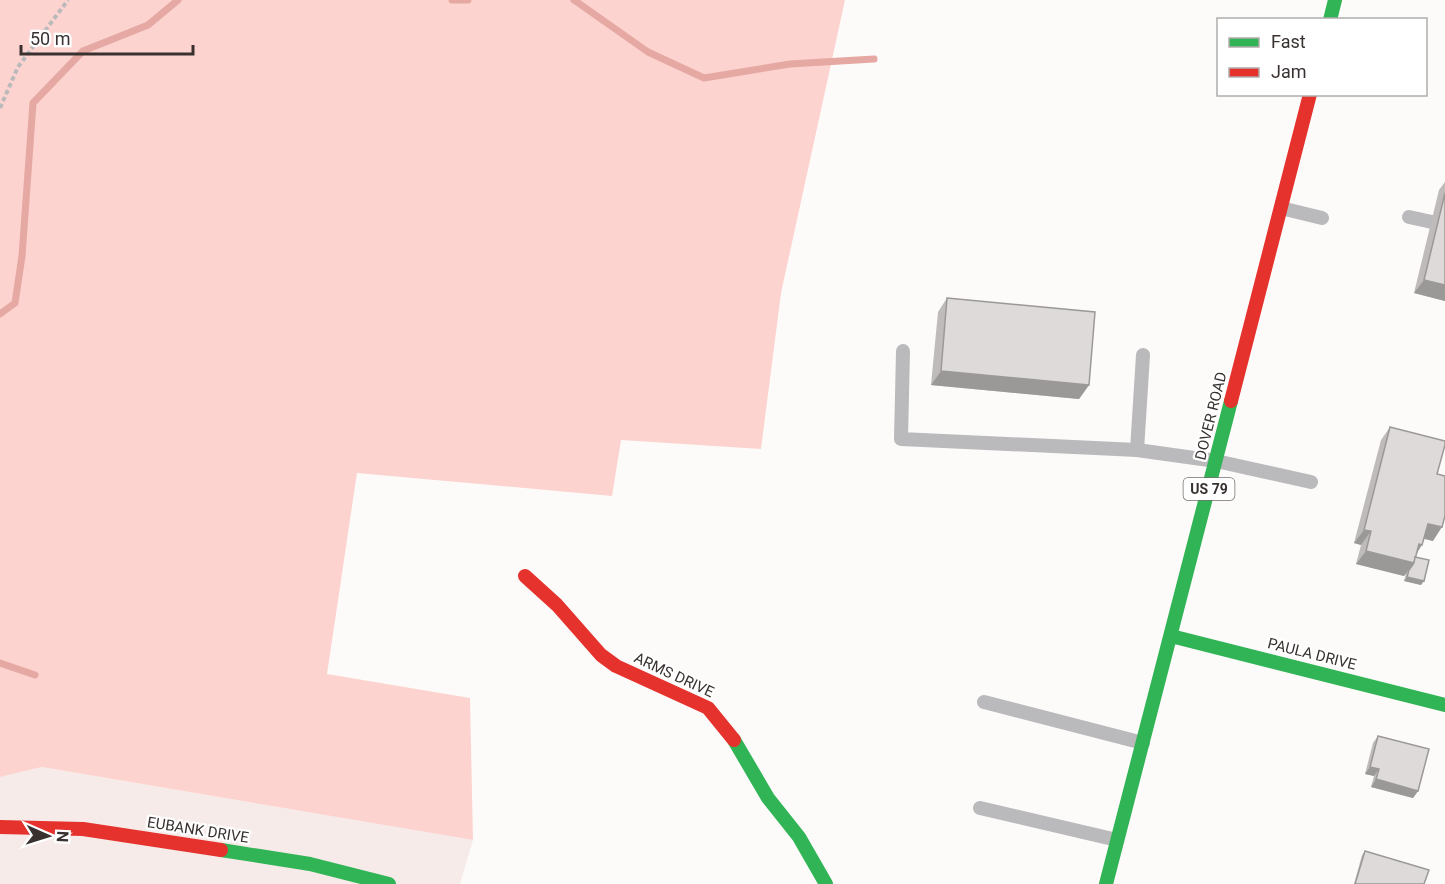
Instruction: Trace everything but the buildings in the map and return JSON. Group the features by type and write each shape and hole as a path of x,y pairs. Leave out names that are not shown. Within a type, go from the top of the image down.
{"street":[{"path":"1330,18 1335,0"},
{"name":"DOVER ROAD","path":"1106,884 1172,636 1309,96"},
{"name":"ARMS DRIVE","path":"525,576 615,666 708,708 729,731 763,789 799,837 826,884"},
{"name":"PAULA DRIVE","path":"1172,636 1445,705"},
{"name":"EUBANK DRIVE","path":"0,827 83,829 310,864 389,884"}],"lane":[{"path":"1281,208 1322,218"},
{"path":"1409,217 1432,222"},
{"path":"903,351 901,439 1137,450 1216,461 1311,482"},
{"path":"1137,450 1143,356"},
{"path":"984,702 1143,743"},
{"path":"980,808 1117,840"}],"path":[{"path":"0,108 18,66 68,0"}],"shaded area":[{"path":"0,0 845,0 781,293 761,449 621,440 612,496 357,473 327,674 470,698 473,840 42,767 0,777"},
{"path":"42,767 473,840 460,884 0,884 0,777"}],"waterway":[{"path":"0,314 15,303 22,256 33,103 83,51 148,25 178,0"},
{"path":"452,0 468,0"},
{"path":"574,0 648,52 704,78 790,64 874,59"},
{"path":"0,663 35,675"}],"traffic: fast":[{"path":"1330,18 1335,0"},
{"path":"1106,884 1231,401"},
{"path":"1171,636 1445,705"},
{"path":"734,740 768,798 799,837 826,884"},
{"path":"221,850 310,864 389,884"}],"traffic: jam":[{"path":"1231,401 1309,96"},
{"path":"525,576 557,605 601,655 616,666 708,708 734,740"},
{"path":"0,827 83,829 221,850"}]}
